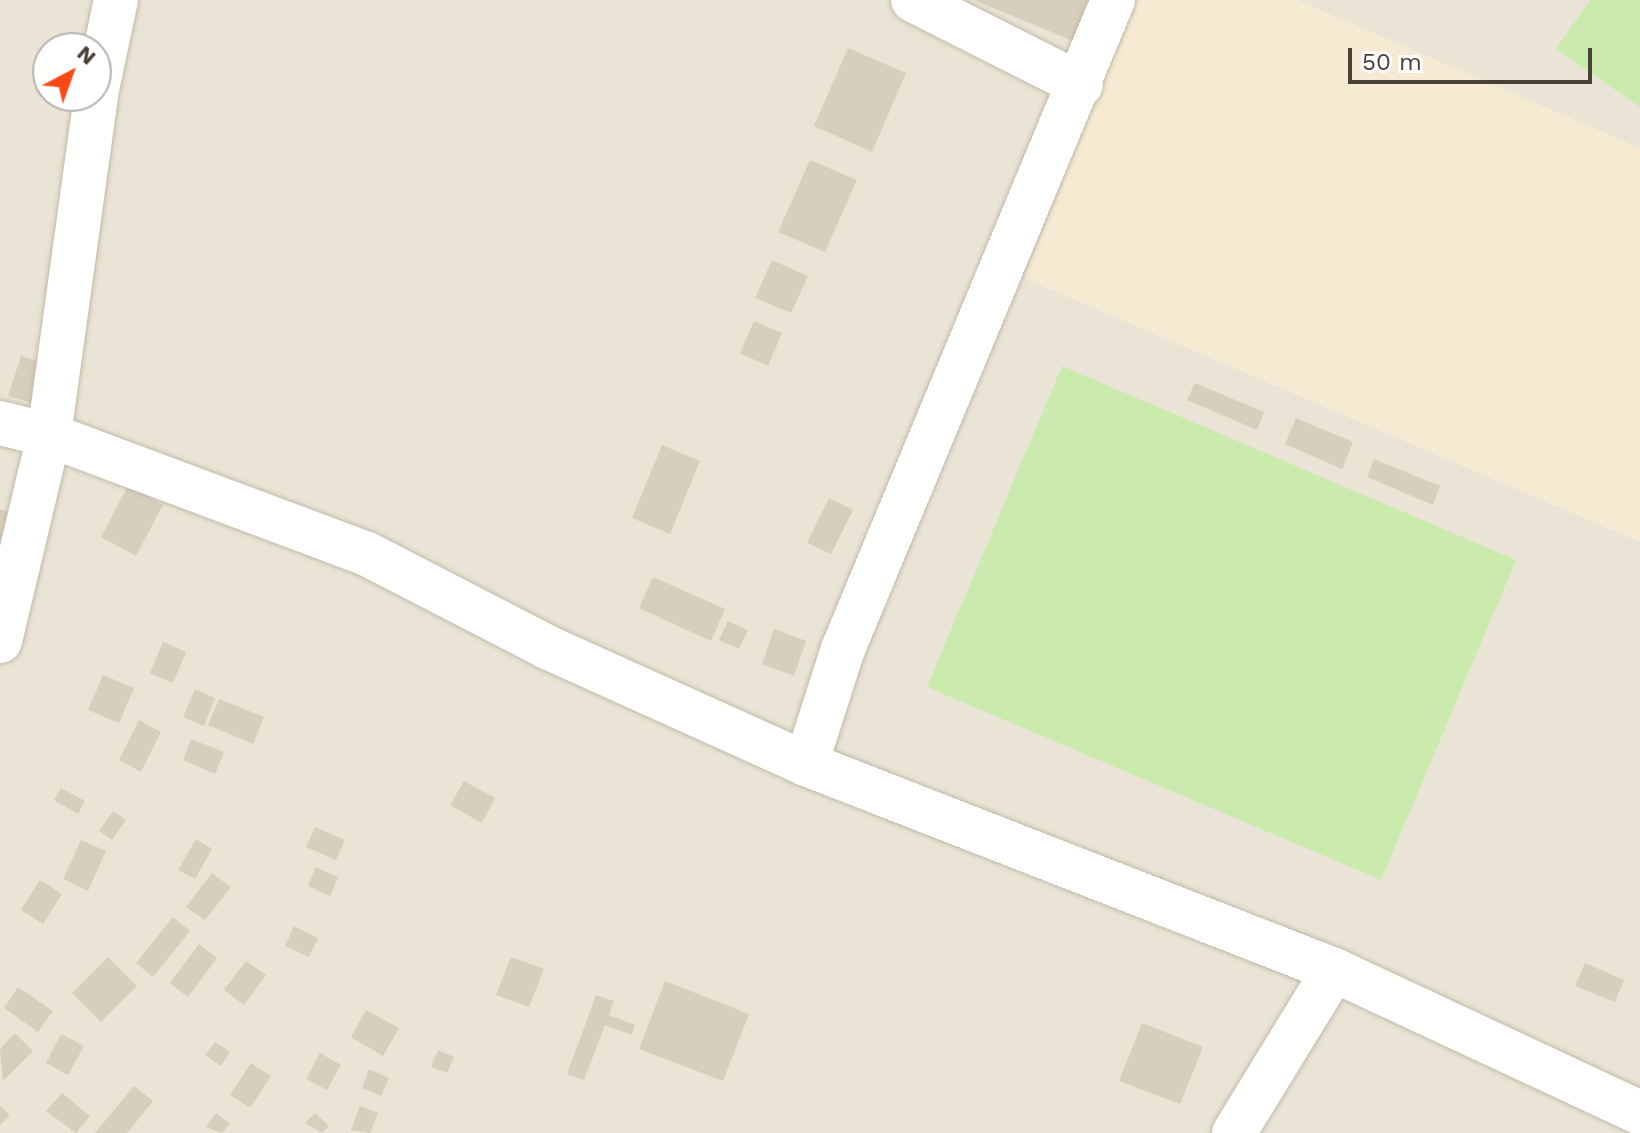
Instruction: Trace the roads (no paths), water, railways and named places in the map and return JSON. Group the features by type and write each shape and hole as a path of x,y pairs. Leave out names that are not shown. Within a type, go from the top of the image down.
{"street":[{"path":"109,32 116,0"},
{"path":"913,0 1081,85"},
{"path":"806,764 843,649 1081,85 1113,0"},
{"path":"0,641 49,435 94,112"},
{"path":"0,423 49,435 367,554 547,647 806,764 1334,970 1640,1113"},
{"path":"1234,1133 1334,970"}]}
